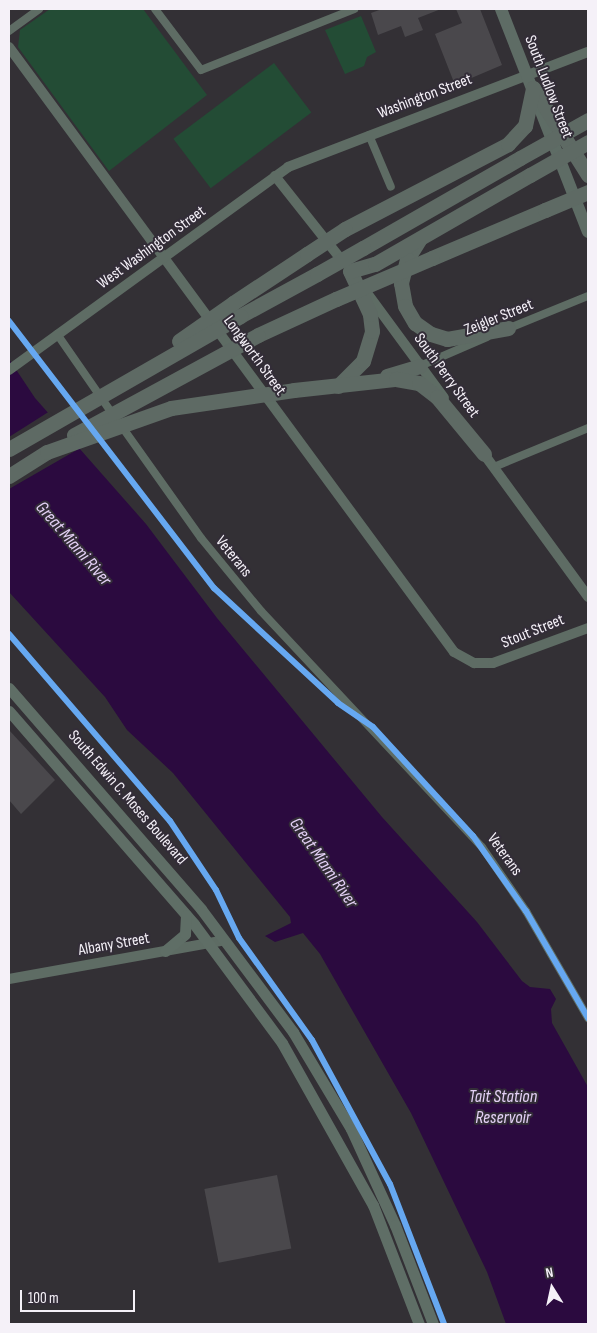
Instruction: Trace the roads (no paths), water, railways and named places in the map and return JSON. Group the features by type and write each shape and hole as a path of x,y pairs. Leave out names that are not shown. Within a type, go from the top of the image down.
{"highway":[{"path":"530,82 588,175"},
{"path":"113,388 233,302 345,229 508,144 525,126 530,82"},
{"path":"9,449 113,388 588,120"},
{"path":"338,386 363,361 372,331 370,314 350,271 371,266 588,142"},
{"path":"9,476 152,390 258,335 336,299 588,192"},
{"path":"420,239 407,259 401,283 405,306 415,323 431,334 447,338 508,328"},
{"path":"359,383 420,366"},
{"path":"47,452 171,408 294,390 396,379 419,383 437,397 484,454"}],"main road":[{"name":"South Ludlow Street","path":"501,9 588,232"},
{"name":"South Edwin C. Moses Boulevard","path":"9,688 225,940 293,1032 351,1130 398,1233 433,1324"},
{"path":"9,709 18,699"},
{"name":"South Edwin C. Moses Boulevard","path":"9,709 186,915 263,1016 309,1087 372,1205 419,1324"},
{"path":"75,787 87,777"},
{"path":"165,951 185,934 186,915"}],"street":[{"path":"9,31 39,9"},
{"path":"155,9 201,70 354,9"},
{"name":"Longworth Street","path":"9,47 454,652 468,661 488,664"},
{"name":"Washington Street","path":"275,176 288,166 369,135 530,82 588,52"},
{"path":"369,135 391,187"},
{"name":"West Washington Street","path":"9,370 44,343 164,259 275,176"},
{"name":"South Perry Street","path":"275,176 350,271 588,597"},
{"name":"Zeigler Street","path":"420,366 588,296"},
{"name":"Veterans","path":"57,334 228,573 482,847 526,911 588,1018"},
{"path":"494,467 588,428"},
{"name":"Stout Street","path":"488,664 588,628"},
{"name":"Albany Street","path":"9,979 225,940"}],"water":[{"name":"Tait Station Reservoir","path":"9,359 35,398 146,524 217,618 382,817 477,922 522,981 530,987 550,989 556,999 551,1009 552,1023 588,1087 588,1324 506,1324 487,1272 411,1113 320,954 303,933 275,942 265,936 291,923 290,917 173,773 127,730 105,697 9,592"}],"water label":[{"name":"Great Miami River","path":"73,544"},
{"name":"Great Miami River","path":"323,863"}]}
